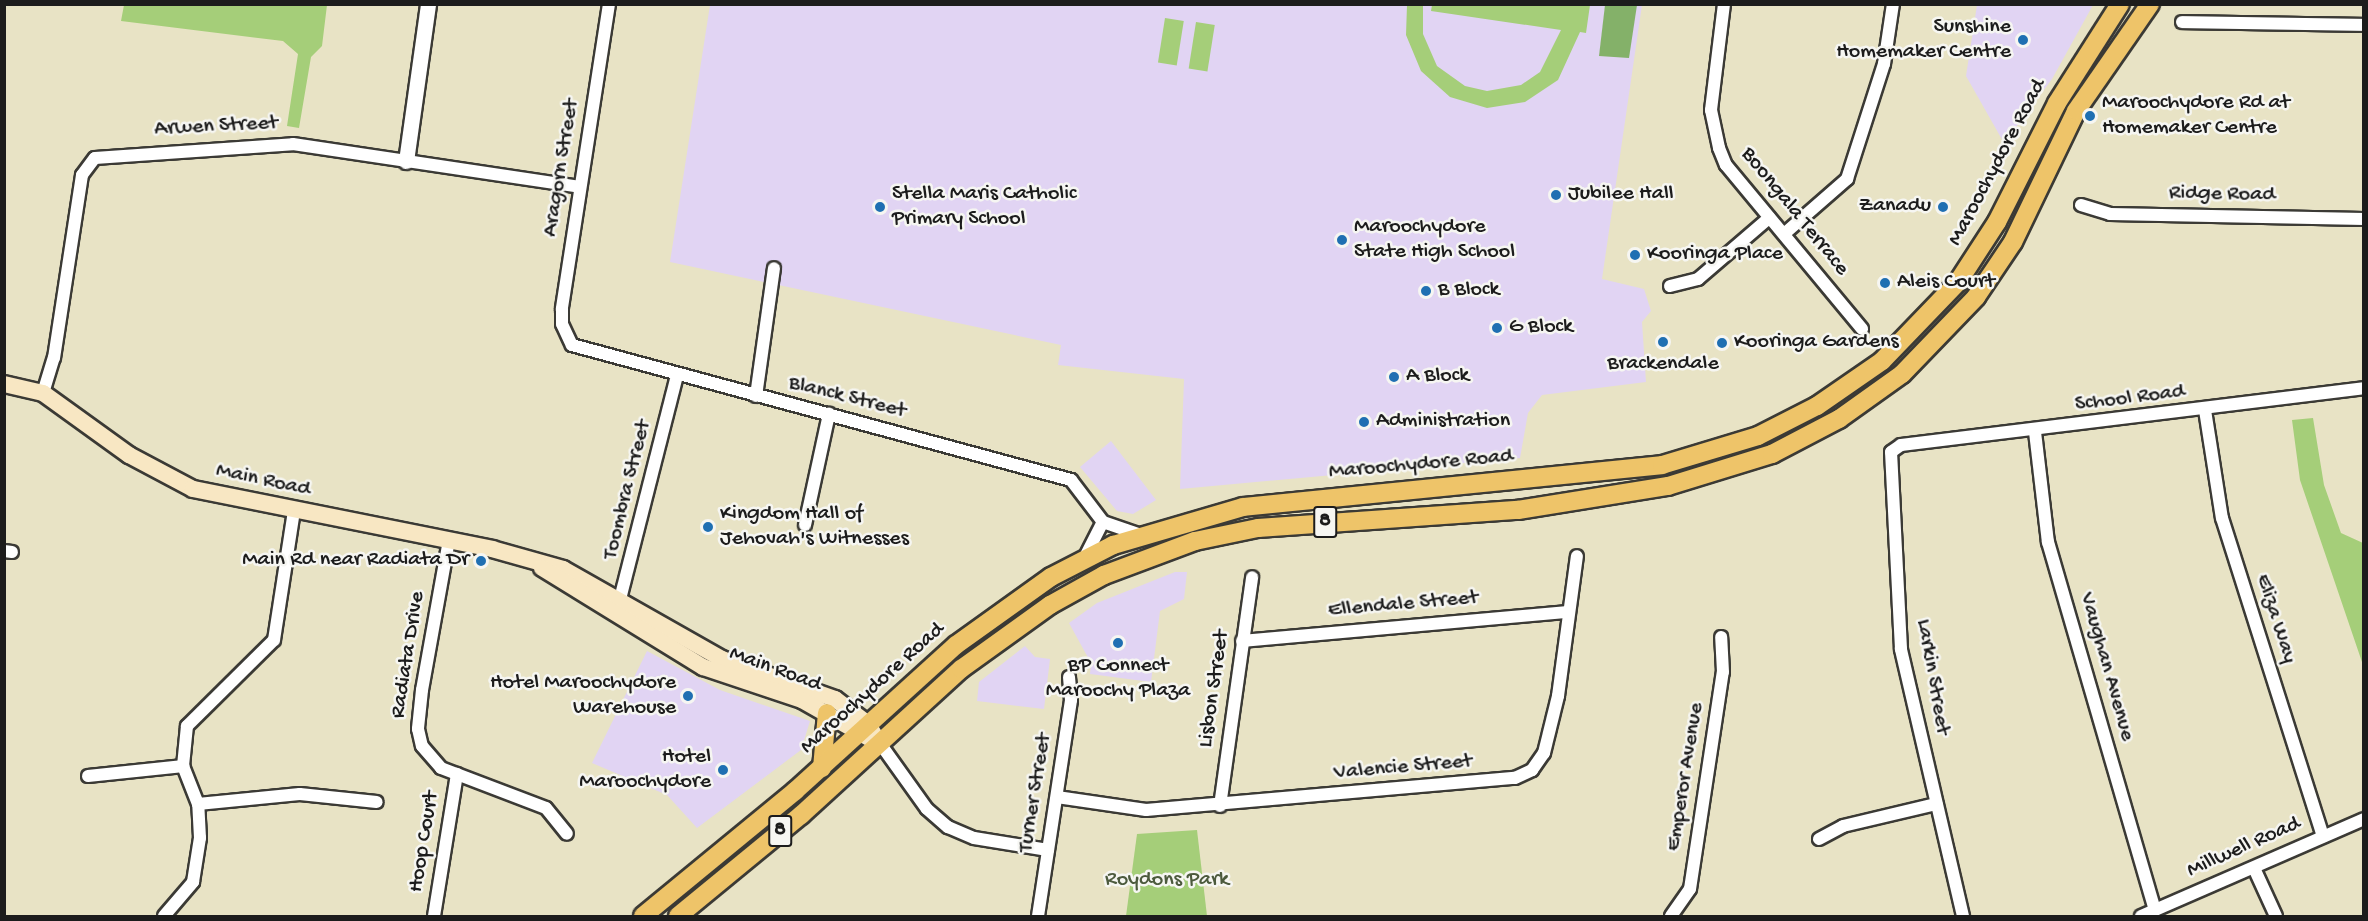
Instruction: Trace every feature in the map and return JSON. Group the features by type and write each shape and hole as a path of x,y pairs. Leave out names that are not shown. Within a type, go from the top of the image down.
{"main road":[{"name":"Maroochydore Road","path":"643,916 822,768 956,645 1078,562 1141,535 1243,507 1662,465 1721,450 1791,421 1882,361 1958,282 1997,222 2057,104 2120,4"},
{"name":"Maroochydore Road","path":"678,916 961,669 1031,618 1104,575 1160,553 1281,525 1473,514 1624,495 1709,476 1813,435 1902,374 1976,297 2013,242 2076,111 2150,4"},
{"name":"Main Road","path":"4,384 43,393 158,472 193,489 294,511 449,540 563,569 703,667 863,728"},
{"name":"Main Road","path":"618,606 722,659 827,695 879,742"},
{"path":"822,768 827,713"}],"street":[{"path":"406,160 428,4"},
{"name":"Aragorn Street","path":"566,338 562,309 609,4"},
{"name":"Boongala Terrace","path":"1724,4 1712,85 1713,130 1726,165 1862,329"},
{"path":"1784,234 1847,179 1884,64 1893,4"},
{"path":"2182,22 2364,25"},
{"name":"Arwen Street","path":"43,393 54,358 82,175 95,158 294,144 580,187"},
{"name":"Ridge Road","path":"2081,205 2110,214 2364,219"},
{"path":"1670,286 1698,279 1769,218"},
{"path":"756,396 774,268"},
{"name":"Blanck Street","path":"566,338 583,351 829,414 1071,480 1102,522"},
{"name":"Toombra Street","path":"618,606 677,376"},
{"name":"School Road","path":"1901,445 2035,432 2364,388"},
{"name":"Eliza Way","path":"2205,410 2222,518 2323,836"},
{"path":"805,525 829,414"},
{"name":"Vaughan Avenue","path":"2035,432 2048,542 2155,909"},
{"name":"Larkin Street","path":"1901,445 1890,461 1901,649 1963,916"},
{"path":"164,916 193,882 201,838 198,804 183,766 187,726 274,640 294,511"},
{"path":"1078,562 1095,546 1102,522 1141,535"},
{"name":"Radiata Drive","path":"449,540 418,729 422,746 441,768 546,807 567,834"},
{"name":"Valencie Street","path":"1057,797 1146,810 1220,806 1515,778 1532,770 1544,753 1558,696 1577,556"},
{"name":"Lisbon Street","path":"1220,806 1252,577"},
{"name":"Ellendale Street","path":"1242,641 1568,612"},
{"name":"Emperor Avenue","path":"1671,916 1690,889 1723,672 1721,637"},
{"name":"Turner Street","path":"1038,916 1071,700 1069,676"},
{"path":"879,742 927,809 948,827 974,838 1048,850"},
{"path":"88,776 183,766"},
{"name":"Hoop Court","path":"434,916 457,774"},
{"path":"198,804 300,794 377,802"},
{"path":"1819,839 1843,826 1936,804"},
{"name":"Millwell Road","path":"2141,916 2364,819"},
{"path":"2254,868 2276,916"}],"shaded area":[{"name":"Maroochydore State High School","path":"710,5 1642,5 1602,279 1644,289 1651,311 1642,322 1646,382 1542,395 1528,413 1520,458 1180,489 1184,379 1058,365 1061,345 670,262"},
{"name":"Sunshine Homemaker Centre","path":"1977,5 2093,5 2052,79 2004,143 1966,76"},
{"path":"1111,441 1156,500 1133,514 1117,511 1080,467"},
{"name":"BP Connect Maroochy Plaza","path":"1175,572 1187,572 1184,599 1160,611 1151,682 1090,674 1091,663 1069,623 1097,603"},
{"path":"1025,646 1035,657 1050,659 1044,709 977,701 979,682"},
{"name":"Hotel Maroochydore","path":"647,651 720,690 810,721 801,750 697,828 667,795 592,763"}],"green space":[{"path":"124,5 327,5 322,46 311,57 299,128 287,126 298,54 283,41 121,21"},
{"path":"1407,5 1423,5 1423,34 1437,66 1465,86 1487,91 1521,85 1540,72 1561,30 1431,11 1432,5 1590,5 1586,33 1580,32 1558,80 1525,102 1487,108 1450,97 1421,71 1406,35"},
{"path":"1605,5 1637,5 1629,58 1599,56"},
{"path":"1165,18 1184,21 1177,65 1158,62"},
{"path":"1196,22 1215,25 1207,71 1189,68"},
{"path":"2313,418 2324,485 2341,533 2363,543 2363,665 2300,480 2292,420"},
{"name":"Roydons Park","path":"1197,830 1207,916 1126,916 1137,834"}],"place":[{"name":"Sunshine Homemaker Centre","path":"2023,40"},
{"name":"Maroochydore Rd at Homemaker Centre","path":"2090,116"},
{"name":"Jubilee Hall","path":"1556,195"},
{"name":"Stella Maris Catholic Primary School","path":"880,207"},
{"name":"Zanadu","path":"1943,207"},
{"name":"Maroochydore State High School","path":"1342,240"},
{"name":"Kooringa Place","path":"1635,255"},
{"name":"Aleis Court","path":"1885,283"},
{"name":"B Block","path":"1426,291"},
{"name":"G Block","path":"1497,328"},
{"name":"Brackendale","path":"1663,342"},
{"name":"Kooringa Gardens","path":"1722,343"},
{"name":"A Block","path":"1394,377"},
{"name":"Administration","path":"1364,422"},
{"name":"Kingdom Hall of Jehovah's Witnesses","path":"708,527"},
{"name":"Main Rd near Radiata Dr","path":"481,561"},
{"name":"BP Connect Maroochy Plaza","path":"1118,643"},
{"name":"Hotel Maroochydore Warehouse","path":"688,696"},
{"name":"Hotel Maroochydore","path":"723,770"}]}
